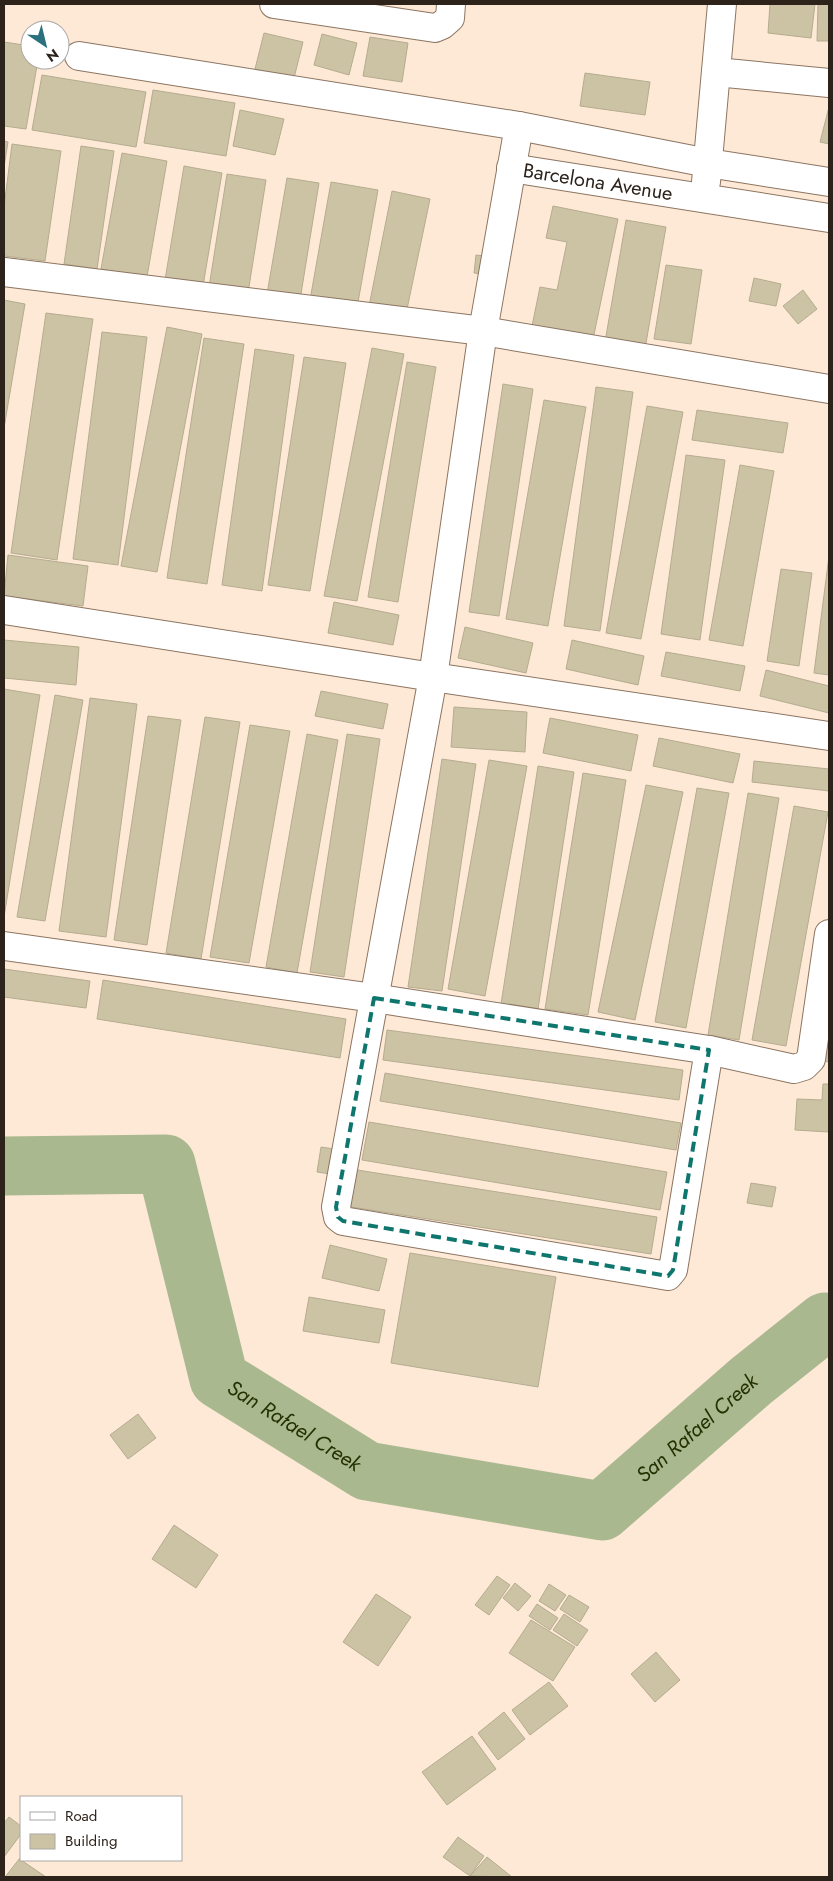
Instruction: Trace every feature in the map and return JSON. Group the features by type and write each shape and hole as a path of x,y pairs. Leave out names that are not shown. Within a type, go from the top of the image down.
{"street":[{"path":"274,4 435,28 450,18 452,4"},
{"path":"704,198 722,4"},
{"path":"79,56 519,126"},
{"path":"716,72 829,83"},
{"name":"Barcelona Avenue","path":"829,182 708,163 519,126 511,168 829,218"},
{"path":"511,168 483,332 433,677 336,1207 338,1217 343,1221 668,1276 673,1270 710,1050"},
{"path":"4,272 483,332 829,389"},
{"path":"4,610 829,736"},
{"path":"4,946 374,998 710,1050 794,1069 804,1066 811,1059 829,934"}],"highlighted area":[{"path":"374,998 709,1050 673,1270 668,1276 343,1221 338,1217 336,1207"}],"building":[{"path":"770,4 815,4 811,38 768,33"},
{"path":"818,4 829,4 829,41 817,41"},
{"path":"264,33 303,42 294,78 255,69"},
{"path":"322,34 357,43 349,75 314,65"},
{"path":"370,37 408,43 402,82 363,76"},
{"path":"4,42 20,44 20,70 36,70 26,129 4,126"},
{"path":"585,73 650,82 645,115 580,106"},
{"path":"42,75 146,92 136,147 32,130"},
{"path":"153,90 235,103 226,156 144,143"},
{"path":"829,107 829,144 820,142"},
{"path":"240,110 284,119 275,155 233,146"},
{"path":"4,141 8,142 4,167"},
{"path":"12,144 61,151 45,261 4,256 4,207"},
{"path":"81,146 114,151 97,269 64,264"},
{"path":"122,153 167,161 147,277 101,269"},
{"path":"184,166 222,173 203,286 165,280"},
{"path":"227,174 266,180 248,293 209,287"},
{"path":"287,178 319,183 300,300 267,294"},
{"path":"331,182 378,190 357,308 310,300"},
{"path":"392,191 430,199 406,314 369,306"},
{"path":"553,206 618,219 591,349 530,336 540,287 557,290 567,242 546,238"},
{"path":"626,220 666,227 645,349 605,342"},
{"path":"476,255 494,257 491,275 474,273"},
{"path":"666,265 702,270 691,344 654,339"},
{"path":"754,278 781,284 776,306 749,301"},
{"path":"803,290 817,309 798,324 783,306"},
{"path":"4,300 25,304 4,428"},
{"path":"46,313 93,319 57,560 11,553"},
{"path":"167,327 202,334 157,572 121,566"},
{"path":"102,332 147,337 118,565 73,559"},
{"path":"204,338 244,344 207,584 167,578"},
{"path":"372,348 404,354 357,601 324,596"},
{"path":"255,349 294,355 262,591 222,585"},
{"path":"304,357 346,363 310,591 268,585"},
{"path":"407,362 436,367 398,602 368,597"},
{"path":"503,384 533,389 499,616 469,612"},
{"path":"596,387 633,392 600,631 564,626"},
{"path":"544,400 586,407 548,626 506,619"},
{"path":"647,406 683,412 641,639 606,633"},
{"path":"697,410 788,423 783,453 692,440"},
{"path":"686,455 725,460 700,640 661,634"},
{"path":"740,465 774,471 743,646 709,640"},
{"path":"8,555 88,566 83,606 4,596"},
{"path":"829,556 829,675 814,673"},
{"path":"781,569 812,573 799,666 767,661"},
{"path":"334,602 399,615 393,645 328,633"},
{"path":"465,627 533,643 526,673 458,658"},
{"path":"4,640 79,647 76,685 4,678"},
{"path":"572,640 644,656 638,685 566,669"},
{"path":"666,652 745,666 740,691 661,676"},
{"path":"766,670 829,686 829,713 760,696"},
{"path":"4,689 40,695 4,917"},
{"path":"321,691 388,704 383,729 315,716"},
{"path":"55,695 83,700 45,921 17,917"},
{"path":"90,698 137,704 106,937 59,931"},
{"path":"454,707 527,712 525,752 451,747"},
{"path":"148,716 181,720 147,945 114,940"},
{"path":"205,717 240,722 201,959 166,953"},
{"path":"550,718 638,735 631,771 543,753"},
{"path":"250,725 290,731 249,963 210,957"},
{"path":"307,734 338,740 297,973 266,967"},
{"path":"347,734 380,739 344,977 310,972"},
{"path":"659,738 740,754 733,783 653,766"},
{"path":"442,759 476,764 442,991 408,987"},
{"path":"489,760 527,766 485,996 448,989"},
{"path":"754,761 829,769 829,791 752,782"},
{"path":"538,766 574,772 538,1009 501,1004"},
{"path":"583,773 626,780 588,1015 545,1009"},
{"path":"646,785 683,792 635,1020 598,1012"},
{"path":"697,788 729,793 686,1028 655,1022"},
{"path":"748,793 779,798 739,1040 708,1035"},
{"path":"794,806 828,812 786,1046 752,1040"},
{"path":"4,969 90,981 86,1008 4,997"},
{"path":"103,980 346,1019 340,1058 97,1019"},
{"path":"829,1019 829,1062 818,1060"},
{"path":"387,1030 683,1070 679,1100 383,1060"},
{"path":"385,1073 681,1123 676,1150 380,1101"},
{"path":"823,1084 829,1084 829,1132 795,1130 797,1099 822,1100"},
{"path":"369,1122 667,1172 660,1210 362,1160"},
{"path":"321,1147 341,1150 337,1175 317,1172"},
{"path":"351,1169 657,1217 651,1254 345,1206"},
{"path":"751,1183 776,1187 772,1207 747,1203"},
{"path":"330,1245 387,1259 379,1291 322,1278"},
{"path":"410,1253 556,1277 538,1387 391,1363"},
{"path":"309,1297 385,1310 379,1343 303,1331"},
{"path":"138,1414 156,1438 128,1459 110,1435"},
{"path":"174,1525 218,1555 196,1588 152,1559"},
{"path":"497,1576 510,1585 489,1615 475,1605"},
{"path":"515,1583 531,1596 518,1611 503,1598"},
{"path":"549,1584 566,1595 555,1611 539,1601"},
{"path":"376,1594 411,1617 378,1666 343,1642"},
{"path":"569,1595 589,1607 580,1622 560,1609"},
{"path":"537,1604 558,1618 550,1630 529,1616"},
{"path":"564,1614 588,1630 577,1646 553,1630"},
{"path":"531,1620 575,1647 553,1681 509,1653"},
{"path":"656,1652 680,1680 655,1702 631,1674"},
{"path":"549,1682 568,1706 530,1735 512,1710"},
{"path":"504,1712 525,1739 498,1760 478,1733"},
{"path":"472,1736 496,1769 447,1805 422,1772"},
{"path":"9,1817 20,1825 20,1835 4,1857 4,1823"},
{"path":"458,1837 484,1856 470,1876 443,1857"},
{"path":"487,1857 512,1877 470,1876"},
{"path":"20,1858 20,1861 46,1877 5,1877"}],"waterway":[{"name":"San Rafael Creek","path":"4,1166 166,1164 219,1379 367,1471 602,1511 751,1381 825,1322 829,1327"}]}
